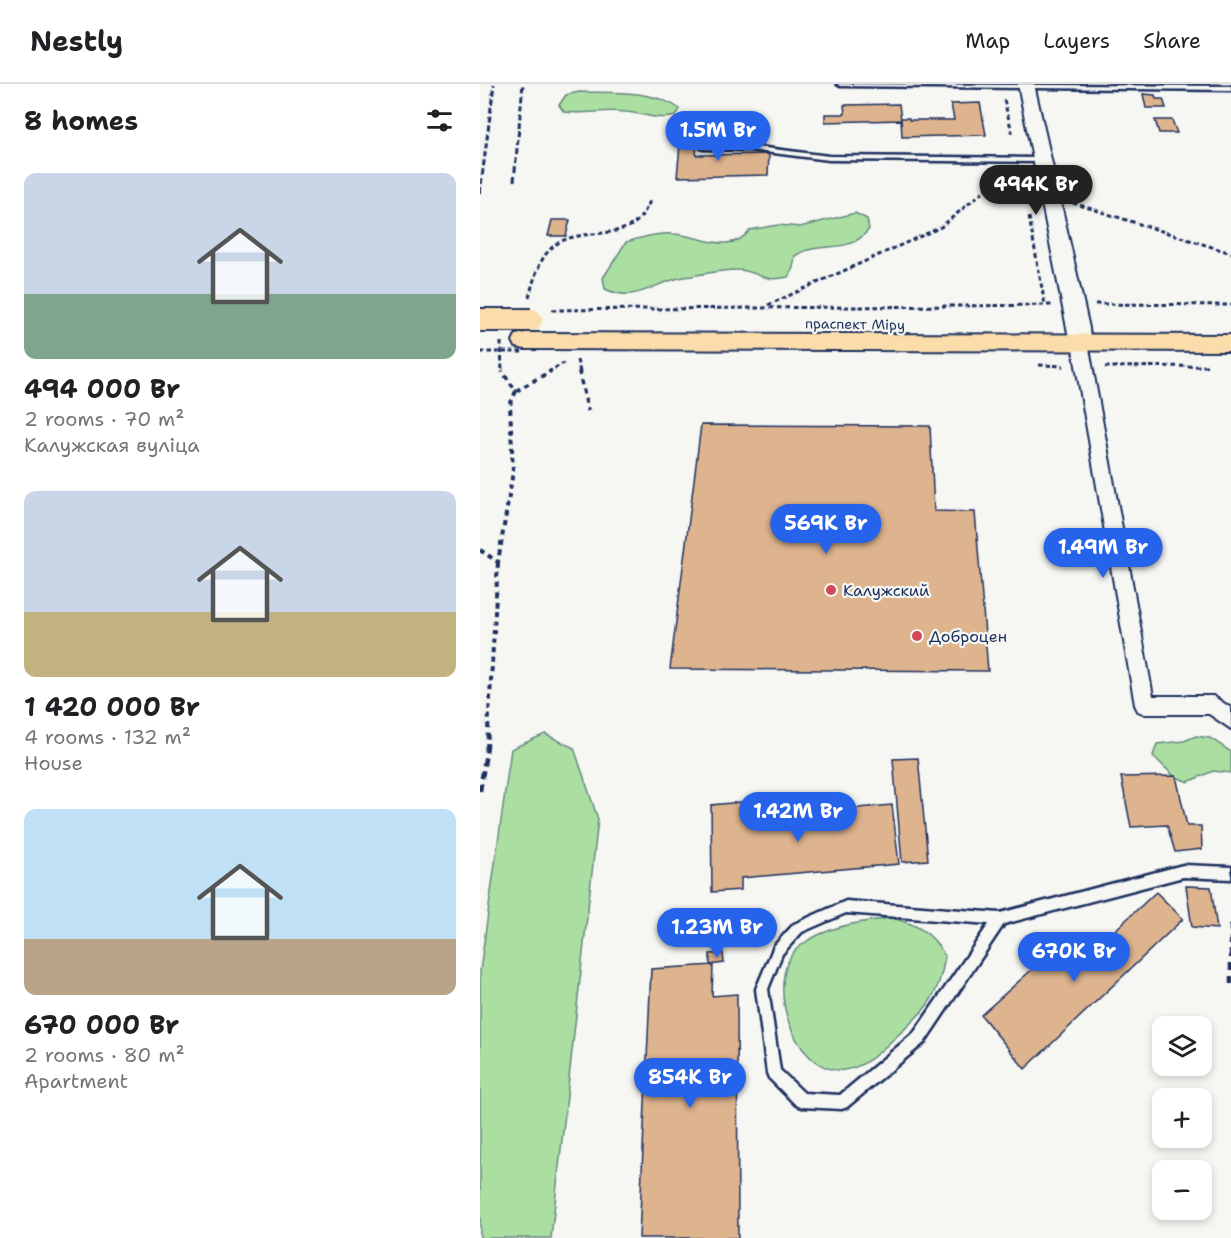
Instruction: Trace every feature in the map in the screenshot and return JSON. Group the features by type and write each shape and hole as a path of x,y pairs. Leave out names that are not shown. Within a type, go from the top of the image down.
{"main road":[{"name":"праспект Міру","path":"480,320 518,329 1077,325 1231,327"},
{"name":"праспект Міру","path":"1077,325 1231,343"}],"street":[{"path":"1026,86 1077,325 1144,705 1214,705 1231,720"}],"lane":[{"path":"840,84 1231,88"},
{"path":"704,147 750,148 829,158 1042,160"},
{"path":"1000,920 919,1038 842,1102 801,1100 774,1073 762,989 778,950 798,928 846,907 1000,920 1183,871 1231,873"}],"path":[{"path":"764,306 941,227 1020,163 1001,87"},
{"path":"1050,195 1231,253"},
{"path":"516,391 502,373 499,347 518,329 538,262 552,246 578,236 623,229 637,221 651,199"},
{"path":"1028,211 1045,305"},
{"path":"480,352 518,329 764,306 1045,305 1077,325 1231,305"},
{"path":"576,355 588,411"},
{"path":"480,791 486,762 498,562 513,472 510,405 516,391 566,361"},
{"path":"480,550 498,562"},
{"path":"1231,924 1229,938 1231,989"}],"green space":[{"path":"579,92 645,95 680,109 676,116 663,118 617,111 564,112 559,105 566,95"},
{"path":"855,213 867,219 869,229 861,238 852,243 805,251 795,256 793,268 788,277 772,279 746,271 732,270 684,277 636,293 616,293 605,289 603,278 626,242 666,234 683,235 714,242 733,242 742,238 750,230 778,225 800,227"},
{"path":"545,734 574,748 598,819 551,1238 480,1238 480,971 511,749"},
{"path":"1196,736 1210,738 1231,752 1231,773 1213,771 1188,782 1174,776 1153,756 1157,744 1184,741"},
{"path":"891,918 909,923 929,935 945,956 935,992 924,1010 867,1062 844,1070 826,1067 810,1057 797,1041 788,1021 784,999 784,978 789,960 800,946 832,929"}],"building":[{"path":"1143,94 1155,95 1156,99 1163,99 1166,108 1146,108"},
{"path":"980,103 986,135 902,137 901,118 954,120 951,104"},
{"path":"899,104 901,120 825,122 825,114 845,114 844,105"},
{"path":"1155,120 1172,120 1177,133 1159,133"},
{"path":"698,133 696,155 769,154 768,175 677,177 681,134"},
{"path":"552,220 570,220 566,236 548,236"},
{"name":"Калужский","path":"701,425 930,426 934,511 975,512 988,671 670,669"},
{"path":"918,758 928,860 902,862 893,759"},
{"path":"1176,776 1187,826 1201,826 1202,849 1175,852 1167,825 1131,827 1121,777"},
{"path":"741,802 742,818 892,805 899,864 741,878 741,890 712,892 711,805"},
{"path":"1186,886 1211,887 1217,929 1192,927"},
{"path":"1156,892 1183,919 1025,1069 981,1015 1064,941 1082,961"},
{"path":"723,953 724,963 710,965 710,954"},
{"path":"713,965 712,996 737,994 738,1238 639,1238 651,969"}],"railway":[{"path":"480,193 494,84"},
{"path":"514,181 523,84"}],"place":[{"name":"Калужский","path":"831,590"},
{"name":"Доброцен","path":"917,636"}]}
